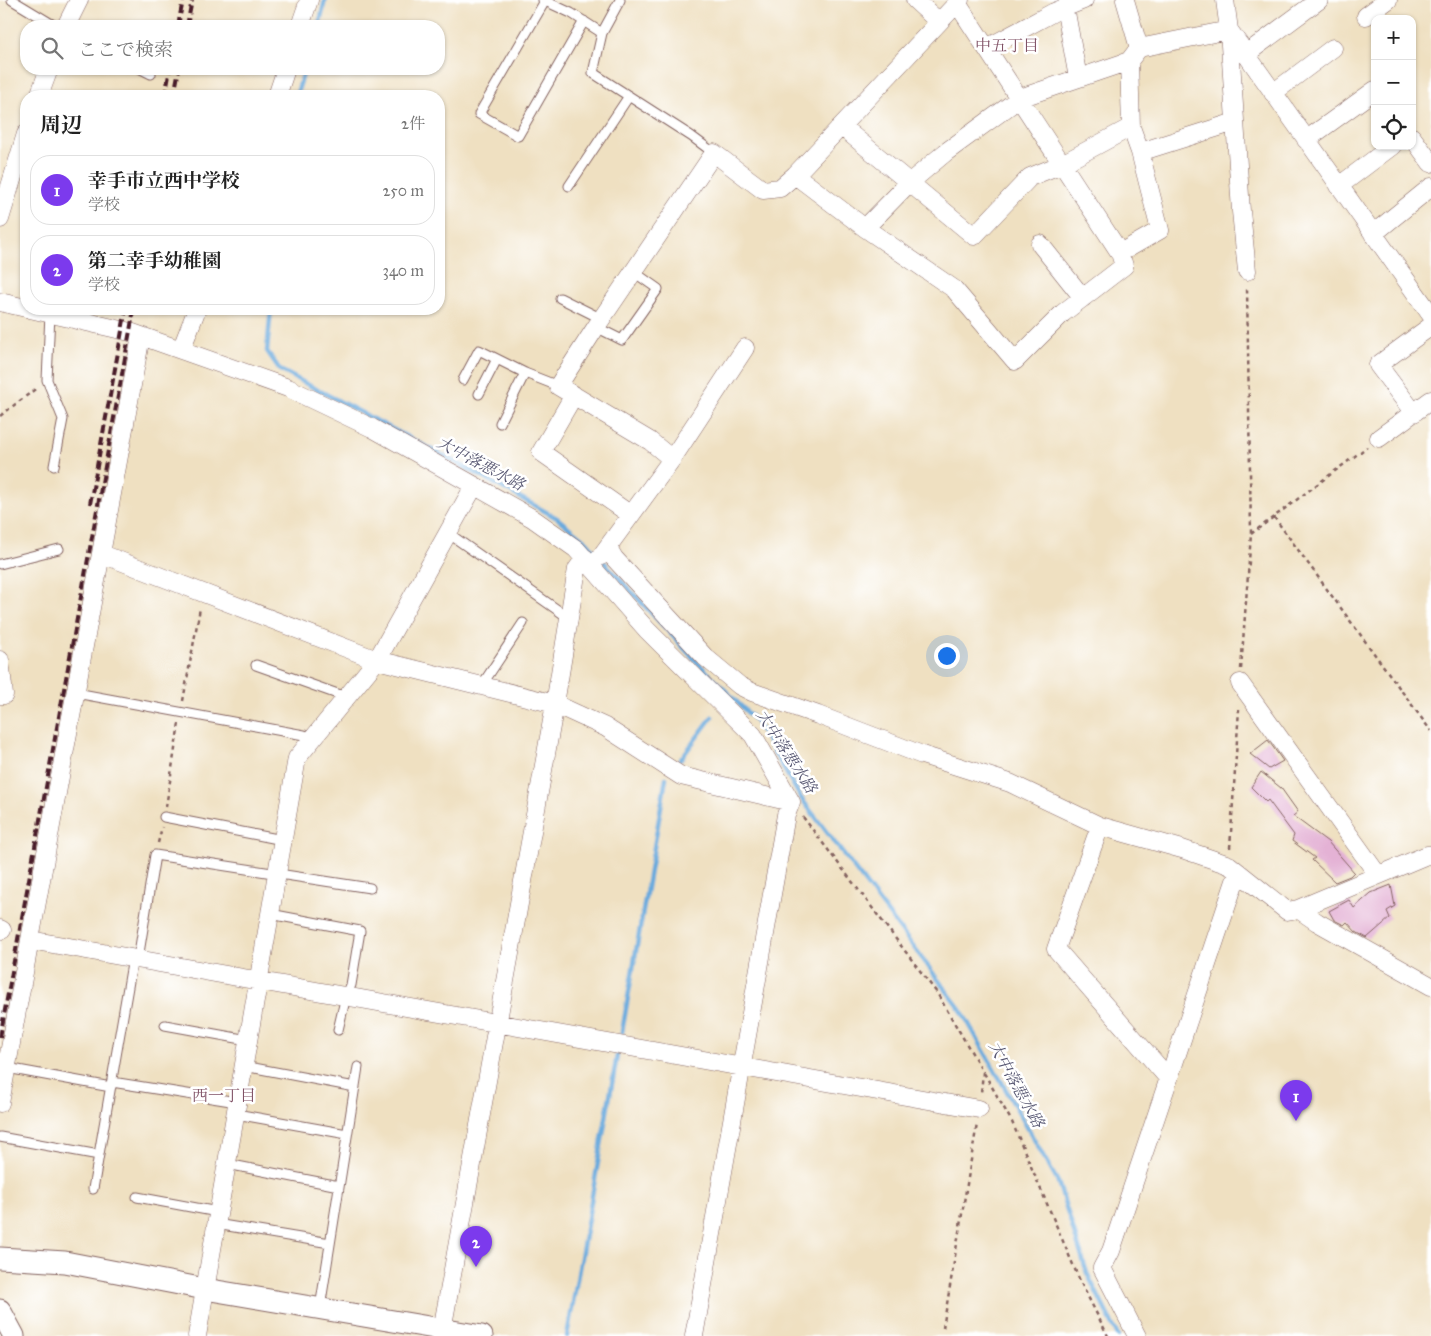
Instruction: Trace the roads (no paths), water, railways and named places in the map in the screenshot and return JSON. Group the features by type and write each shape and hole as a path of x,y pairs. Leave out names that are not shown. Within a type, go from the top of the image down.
{"street":[{"path":"69,20 79,0"},
{"path":"302,20 309,0"},
{"path":"915,0 939,22"},
{"path":"987,48 1054,12 1084,0"},
{"path":"1120,253 1160,230 1140,152 1130,127 1134,55 1125,0"},
{"path":"1224,0 1229,30 1246,271"},
{"path":"1246,54 1319,0"},
{"path":"1366,16 1388,0"},
{"path":"672,459 650,441 558,386 714,153 763,190 780,188 795,175 958,2 1120,253 1124,266 1063,314 1016,361 954,289 865,228 795,175"},
{"path":"1066,7 1078,78"},
{"path":"865,228 909,183 946,152 1020,98 1078,78 1134,55 1229,30"},
{"path":"1229,30 1430,316 1378,365 1414,413"},
{"path":"1273,93 1333,48"},
{"path":"40,90 47,75"},
{"path":"280,90 284,75"},
{"path":"1306,140 1371,93"},
{"path":"1140,152 1235,122"},
{"path":"841,126 974,236 1030,177 1062,164 1130,127"},
{"path":"1416,142 1431,163"},
{"path":"1339,186 1387,150"},
{"path":"0,219 20,154"},
{"path":"1374,234 1431,187"},
{"path":"1040,244 1082,298"},
{"path":"0,302 20,306"},
{"path":"54,315 142,336 288,388 372,428 532,518 576,549 598,557 614,558 705,657 740,686 922,755 1010,783 1100,826 1182,849 1229,865 1287,911 1298,909 1431,855"},
{"path":"181,350 195,315"},
{"path":"0,1104 142,336"},
{"path":"442,1333 555,704 570,618 576,569 598,557 631,515 672,459 745,348"},
{"path":"574,396 542,452 631,515"},
{"path":"1379,438 1431,400"},
{"path":"197,1336 297,758 377,660 474,486"},
{"path":"102,554 377,660 555,704 605,727 682,776 791,802"},
{"path":"598,557 647,630 753,735 791,802"},
{"path":"0,660 4,694 0,695"},
{"path":"1240,683 1378,875"},
{"path":"694,1336 786,815 791,802"},
{"path":"1100,826 1056,949 1169,1080"},
{"path":"1137,1336 1102,1268 1111,1251 1238,872"},
{"path":"1298,909 1317,922 1431,986"},
{"path":"30,940 979,1109"},
{"path":"0,1258 65,1262 205,1289 320,1308 442,1333 482,1336"},
{"path":"0,1310 14,1336"}],"lane":[{"path":"12,0 45,20"},
{"path":"620,0 602,33 593,73 714,153"},
{"path":"584,21 518,136 479,114 544,1 571,13 584,21 602,33"},
{"path":"569,186 629,96"},
{"path":"560,298 622,340 658,288 634,272"},
{"path":"50,315 47,380 63,419 54,466"},
{"path":"463,380 479,350 525,373 558,386"},
{"path":"479,394 496,359"},
{"path":"500,423 525,373"},
{"path":"448,533 570,618"},
{"path":"0,564 59,549"},
{"path":"482,685 523,623"},
{"path":"256,665 346,697"},
{"path":"76,693 313,738"},
{"path":"164,817 283,840"},
{"path":"93,1189 155,855 370,888"},
{"path":"270,914 360,931 351,985 346,996 338,1030"},
{"path":"165,1025 248,1040"},
{"path":"244,1066 355,1087"},
{"path":"7,1068 111,1084 236,1108 347,1134"},
{"path":"320,1308 358,1068"},
{"path":"0,1137 99,1155"},
{"path":"227,1164 339,1186"},
{"path":"136,1197 217,1218 330,1243"}],"waterway":[{"name":"大中落悪水路","path":"320,20 325,0"},
{"name":"大中落悪水路","path":"298,90 303,75"},
{"name":"大中落悪水路","path":"270,315 267,351 280,370 476,473 557,518 587,542 597,554"},
{"name":"大中落悪水路","path":"602,560 694,659 756,721 801,798 961,1010 1058,1182 1087,1273 1118,1336"},
{"path":"680,760 712,717"},
{"path":"622,1032 666,778"},
{"path":"567,1336 617,1056"}],"railway":[{"path":"179,20 183,0"},
{"path":"188,20 192,0"},
{"path":"166,90 169,75"},
{"path":"175,90 178,75"},
{"path":"90,504 125,315"},
{"path":"0,1037 133,315"}],"place":[{"name":"幸手市立西中学校","path":"1296,1121"},
{"name":"第二幸手幼稚園","path":"476,1267"}],"district":[{"name":"中五丁目","path":"1007,45"},
{"name":"西一丁目","path":"224,1095"}]}
